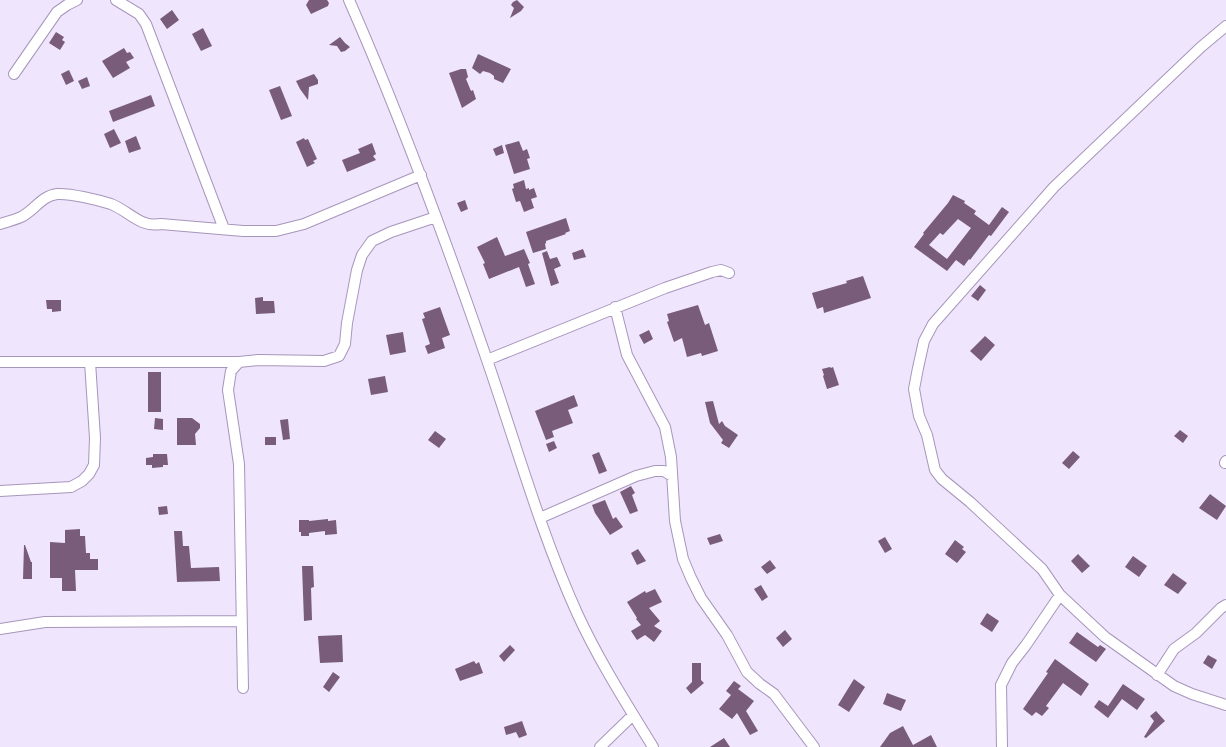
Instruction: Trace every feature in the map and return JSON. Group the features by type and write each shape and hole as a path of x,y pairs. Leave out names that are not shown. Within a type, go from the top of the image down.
{"street":[{"path":"14,74 57,12 67,4 77,0"},
{"path":"349,0 375,59 422,175 560,574 578,615 616,686 652,747"},
{"path":"120,1 139,14 146,24 224,229"},
{"path":"1226,26 1201,47 1054,187 933,324 924,341 914,389 919,416 927,435 935,470 942,479 970,502 1042,568 1060,595 1105,637 1174,686 1192,694 1226,705"},
{"path":"0,224 21,217 44,199 54,194 61,194 88,198 112,204 144,224 276,232 304,224 422,175"},
{"path":"0,362 239,362 258,360 324,361 339,356 345,344 347,323 357,270 362,255 372,241 391,232 436,217"},
{"path":"487,360 615,307 712,272 721,270 729,273"},
{"path":"615,307 627,355 665,427 671,457 674,521 683,559 691,578 701,598 727,635 747,672 774,694 814,747"},
{"path":"0,491 71,488 82,481 89,474 94,465 95,438 90,362"},
{"path":"239,362 231,371 228,390 239,464 242,688"},
{"path":"540,518 636,476 655,471 664,471 672,476"},
{"path":"1002,747 1000,685 1012,663 1026,646 1060,595"},
{"path":"1157,674 1174,649 1196,633 1221,608 1226,605"},
{"path":"0,629 45,622 241,621"},
{"path":"600,747 633,715"}],"building":[{"path":"309,0 327,0 329,3 328,6 311,14 306,5"},
{"path":"517,0 524,7 521,11 510,18 514,8 511,5"},
{"path":"172,10 179,20 167,29 160,19"},
{"path":"203,28 212,46 201,51 192,34"},
{"path":"56,32 64,37 62,40 65,42 60,50 49,43"},
{"path":"340,37 350,47 341,52 337,46 329,45"},
{"path":"124,48 127,53 130,52 134,58 126,62 130,68 113,78 102,61"},
{"path":"478,54 511,69 503,83 494,79 494,76 490,73 483,71 480,74 472,68"},
{"path":"466,69 468,77 466,79 471,91 473,90 476,99 462,108 449,73"},
{"path":"69,70 74,81 66,85 61,74"},
{"path":"314,74 318,80 318,84 309,87 308,100 296,81"},
{"path":"87,77 90,86 82,89 78,81"},
{"path":"280,86 292,116 281,120 269,90"},
{"path":"151,95 155,106 113,122 109,111"},
{"path":"114,129 121,143 110,148 104,134"},
{"path":"136,136 141,149 129,153 125,141"},
{"path":"304,138 305,140 308,139 317,159 313,161 315,163 307,167 296,142"},
{"path":"519,141 523,151 527,149 530,158 527,159 530,169 514,174 505,145"},
{"path":"372,143 376,154 373,156 376,160 347,172 342,160 360,153 358,149"},
{"path":"502,145 504,153 496,156 493,149"},
{"path":"524,180 526,189 529,188 529,190 534,188 537,197 531,199 534,208 524,212 520,201 516,202 512,189 514,188 513,184"},
{"path":"953,195 965,201 964,203 976,211 974,214 989,225 1002,207 1009,212 991,236 989,235 964,266 956,260 947,271 914,247 924,234 923,233","holes":["958,219 971,228 947,259 929,245 940,233 943,235"]},
{"path":"465,200 468,209 461,212 457,203"},
{"path":"566,218 570,231 565,233 566,234 546,241 546,249 533,253 526,232"},
{"path":"497,237 505,256 524,249 530,263 528,264 535,284 526,287 519,267 489,279 483,264 485,263 477,247"},
{"path":"583,249 586,257 574,260 572,253"},
{"path":"547,251 550,259 557,257 561,266 554,269 559,283 551,286 542,253"},
{"path":"863,276 871,298 824,313 823,307 817,309 812,293 847,283 846,281"},
{"path":"980,285 986,290 978,301 971,296"},
{"path":"263,297 263,301 274,301 275,313 256,314 255,298"},
{"path":"46,300 61,300 61,311 52,312 52,309 47,309"},
{"path":"698,305 705,325 709,323 718,351 702,356 701,353 687,357 682,338 674,342 667,322 669,321 667,314"},
{"path":"440,307 450,335 442,338 445,348 428,354 425,346 430,344 422,319 425,318 423,313"},
{"path":"649,330 653,339 644,344 639,335"},
{"path":"403,332 406,352 390,355 386,335"},
{"path":"985,336 995,345 981,361 970,351"},
{"path":"833,367 839,385 827,389 822,369"},
{"path":"148,372 161,372 161,412 148,412"},
{"path":"385,376 388,392 371,395 368,379"},
{"path":"574,395 578,406 568,410 573,423 552,431 554,437 546,440 535,411"},
{"path":"713,401 719,424 722,421 725,426 738,435 729,448 721,443 723,440 710,423 705,402"},
{"path":"155,418 163,419 163,430 154,429"},
{"path":"177,418 192,418 200,424 200,428 195,434 196,445 177,445"},
{"path":"288,419 290,439 283,440 280,420"},
{"path":"1180,430 1188,436 1183,443 1174,436"},
{"path":"435,431 446,439 439,448 428,440"},
{"path":"265,437 276,437 276,445 265,445"},
{"path":"554,441 557,448 549,452 546,444"},
{"path":"1073,451 1080,457 1069,469 1062,463"},
{"path":"599,452 607,471 599,474 592,455"},
{"path":"153,454 167,454 168,465 152,468 152,465 146,465 146,458 153,457"},
{"path":"631,486 635,493 632,495 638,511 630,514 620,492"},
{"path":"1210,494 1226,506 1217,520 1199,508"},
{"path":"605,500 613,519 616,517 623,527 610,535 595,513 592,505"},
{"path":"167,506 168,514 159,515 158,507"},
{"path":"328,519 328,521 336,520 337,534 325,535 325,531 309,533 309,536 301,536 301,532 299,532 299,520 309,521"},
{"path":"80,529 80,536 85,536 86,553 90,553 90,559 98,559 98,570 75,570 76,591 62,591 62,578 50,578 50,542 65,543 65,530"},
{"path":"174,531 182,531 183,546 189,546 191,568 219,567 220,581 177,582"},
{"path":"720,534 723,541 710,545 707,538"},
{"path":"885,537 892,549 885,553 878,541"},
{"path":"955,540 964,547 962,549 966,552 957,563 945,554"},
{"path":"24,545 32,562 32,579 23,579"},
{"path":"638,549 646,561 637,565 631,553"},
{"path":"1078,554 1090,566 1082,573 1071,561"},
{"path":"1133,556 1147,566 1139,577 1125,567"},
{"path":"770,560 776,568 767,574 761,567"},
{"path":"302,566 313,566 314,587 311,588 312,620 304,621"},
{"path":"1173,573 1187,583 1178,594 1164,585"},
{"path":"761,585 768,597 762,601 754,589"},
{"path":"655,589 662,602 649,608 660,621 654,626 662,631 654,642 645,635 637,640 631,631 641,625 627,602 645,591 646,593"},
{"path":"987,613 999,621 992,632 980,624"},
{"path":"785,630 792,639 783,647 776,638"},
{"path":"1077,632 1098,647 1100,645 1106,649 1096,662 1069,643"},
{"path":"342,635 343,662 320,663 318,636"},
{"path":"510,645 515,650 504,662 499,656"},
{"path":"1208,655 1217,660 1212,669 1203,663"},
{"path":"1055,659 1089,684 1081,696 1063,683 1046,706 1049,708 1042,716 1036,712 1032,716 1023,709 1048,673 1046,672"},
{"path":"474,661 476,664 479,662 483,673 460,681 455,669"},
{"path":"692,663 701,663 701,680 704,683 691,694 686,688 692,682"},
{"path":"333,672 340,677 329,692 323,687"},
{"path":"854,679 865,687 849,712 838,705"},
{"path":"734,681 741,686 738,689 754,701 746,711 758,731 750,735 737,713 732,719 719,709 731,695 726,691"},
{"path":"1123,684 1145,699 1137,710 1122,699 1108,718 1094,707 1099,700 1108,706"},
{"path":"887,693 906,700 901,711 883,704"},
{"path":"1156,711 1165,721 1146,738 1144,737 1154,721 1150,716"},
{"path":"522,721 527,735 519,738 516,732 506,735 504,727"},
{"path":"903,726 913,745 931,735 937,747 880,747 890,733"},
{"path":"724,738 730,747 710,747"}]}
